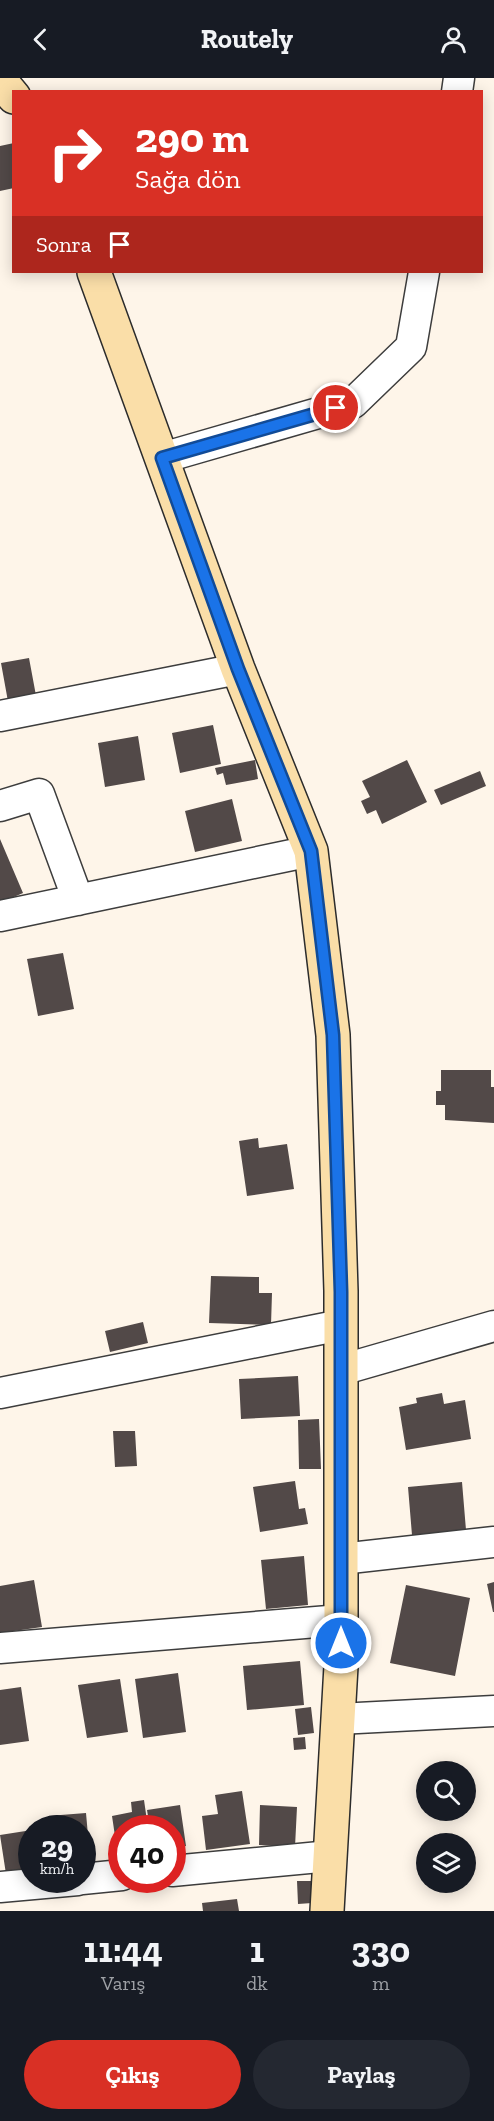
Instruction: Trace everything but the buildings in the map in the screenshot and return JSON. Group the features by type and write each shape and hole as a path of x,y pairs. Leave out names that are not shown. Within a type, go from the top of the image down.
{"street":[{"path":"0,80 12,95"},
{"path":"94,273 238,669 311,851 333,1035 341,1325 341,1620 327,1911"},
{"path":"162,458 353,403 411,346 424,273"},
{"path":"0,716 238,669"},
{"path":"0,806 39,794 78,900"},
{"path":"0,916 311,851"},
{"path":"0,1393 341,1325"},
{"path":"341,1370 494,1326"},
{"path":"341,1559 494,1542"},
{"path":"0,1648 341,1620"},
{"path":"338,1719 494,1711"},
{"path":"186,1870 330,1856"},
{"path":"0,1887 18,1885"}],"route":[{"path":"336,408 162,458 238,669 311,851 333,1035 341,1292 341,1643"}]}
